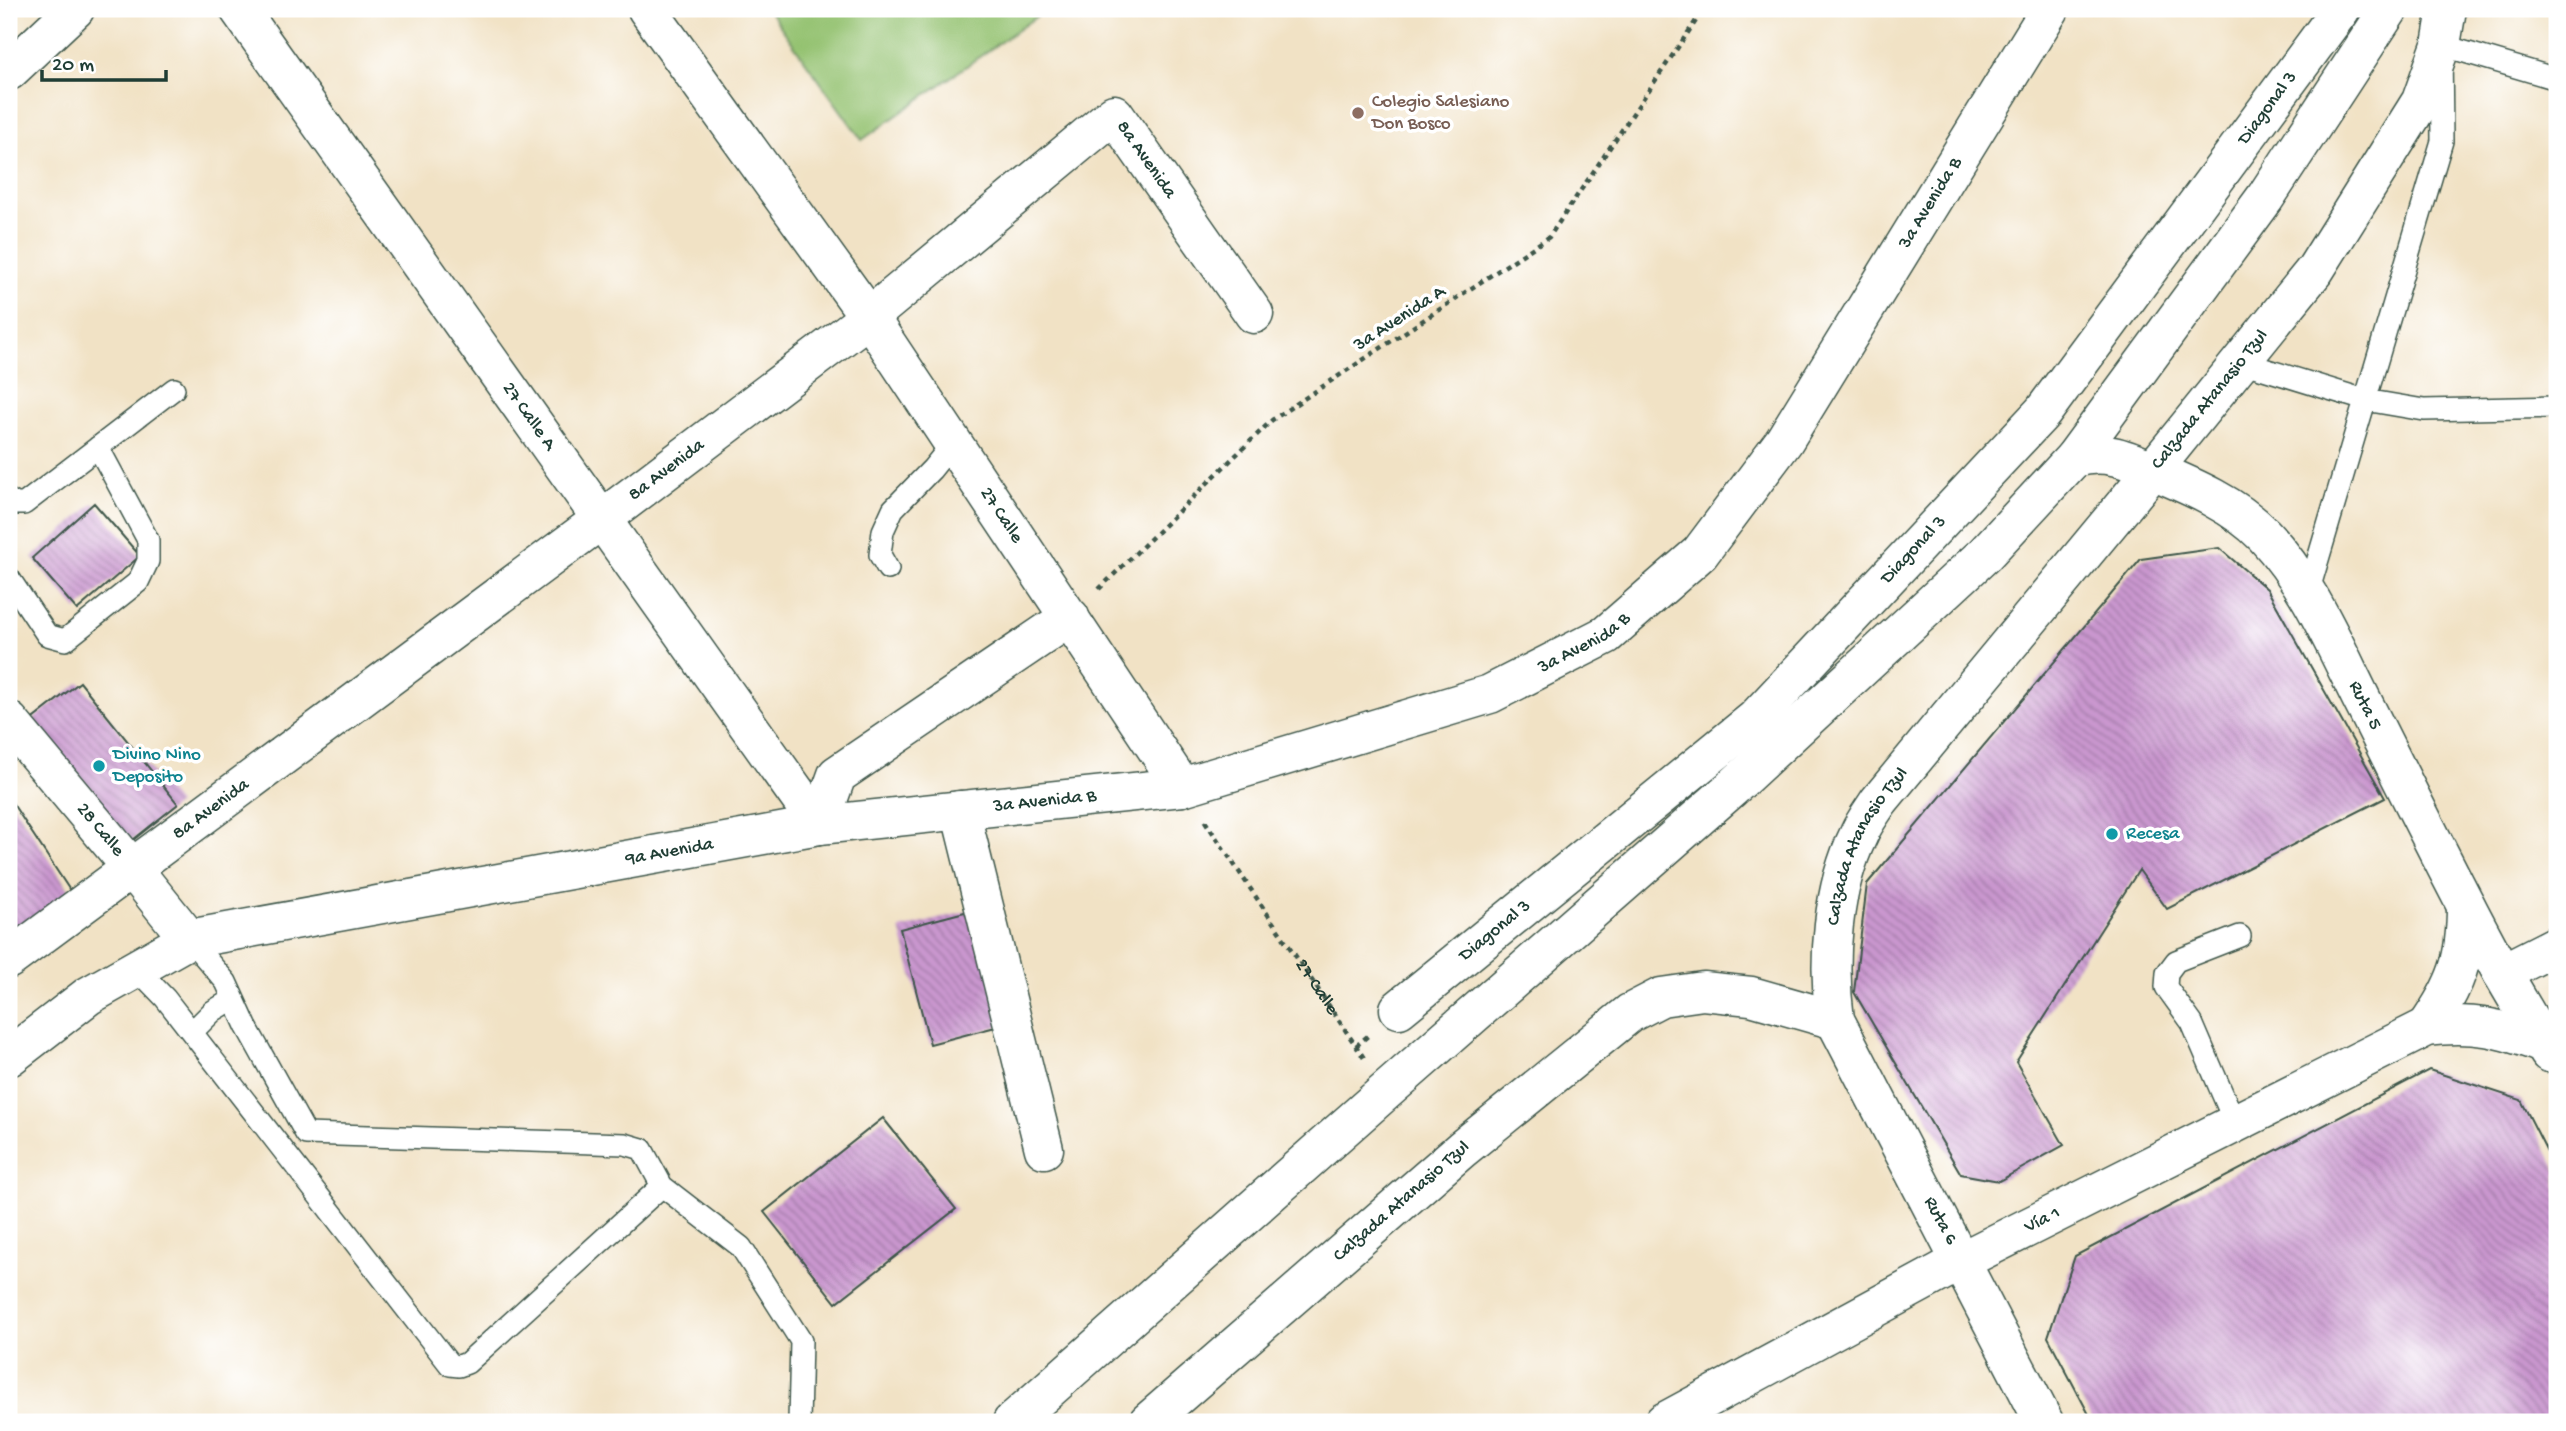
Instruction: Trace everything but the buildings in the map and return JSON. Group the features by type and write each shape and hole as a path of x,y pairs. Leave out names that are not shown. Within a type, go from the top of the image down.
{"street":[{"path":"9,71 75,9"},
{"name":"27 Calle A","path":"239,9 818,825"},
{"name":"27 Calle","path":"647,9 869,317 1182,787"},
{"name":"3a Avenida B","path":"818,825 1182,787 1490,694 1606,635 1700,553 1784,441 2050,9"},
{"name":"Diagonal 3","path":"1399,1009 1755,719 2043,412 2341,9"},
{"path":"1012,1422 1731,789 1984,554 2074,458 2265,198 2389,9"},
{"path":"2444,27 2461,9"},
{"name":"Calzada Atanasio Tzul","path":"1148,1422 1462,1149 1630,1013 1661,997 1703,992 1751,996 1835,1020 1830,957 1846,864 1859,832 1879,801 2315,270 2421,101 2444,27"},
{"name":"8a Avenida","path":"9,959 602,519 869,317 1114,114 1254,314"},
{"name":"Ruta 5","path":"2074,458 2092,453 2120,457 2153,470 2189,485 2224,505 2263,535 2308,593 2466,906 2551,1057"},
{"path":"818,825 837,775 1070,617"},
{"name":"28 Calle","path":"9,721 189,939"},
{"path":"960,810 1044,1149"},
{"name":"9a Avenida","path":"189,939 818,825"},
{"name":"Vía 1","path":"2427,1027 2446,1001 2459,971 2466,939 2466,906"},
{"path":"9,1057 88,996 189,939"},
{"path":"2502,973 2557,945"},
{"name":"Ruta 6","path":"1835,1020 2044,1422"},
{"name":"Vía 1","path":"1664,1422 1961,1261 2427,1027 2456,1023 2486,1025 2551,1057"}],"lane":[{"path":"2308,593 2442,141 2444,27 2557,79"},
{"path":"2241,362 2365,400 2424,410 2557,407"},
{"path":"14,507 174,389"},
{"path":"888,569 880,555 883,531 893,509 953,443"},
{"path":"9,578 47,635 65,640 138,582 148,561 148,540 98,447"},
{"path":"2235,1123 2192,1023 2166,987 2167,972 2176,961 2240,936"},
{"path":"189,939 226,982 306,1134 625,1144 642,1149 662,1186 741,1247 801,1341 799,1422"},
{"path":"137,969 192,1032 450,1365 460,1366 467,1363 662,1186"},
{"path":"192,1032 213,1011 233,999"}],"path":[{"name":"3a Avenida A","path":"1070,617 1272,420 1549,237 1703,9"},
{"name":"27 Calle","path":"1182,787 1345,1029"}],"green space":[{"path":"768,9 1047,9 862,140"}],"place":[{"name":"Colegio Salesiano Don Bosco","path":"1358,113"},
{"name":"Divino Nino Deposito","path":"99,766"},
{"name":"Recesa","path":"2112,834"}]}
